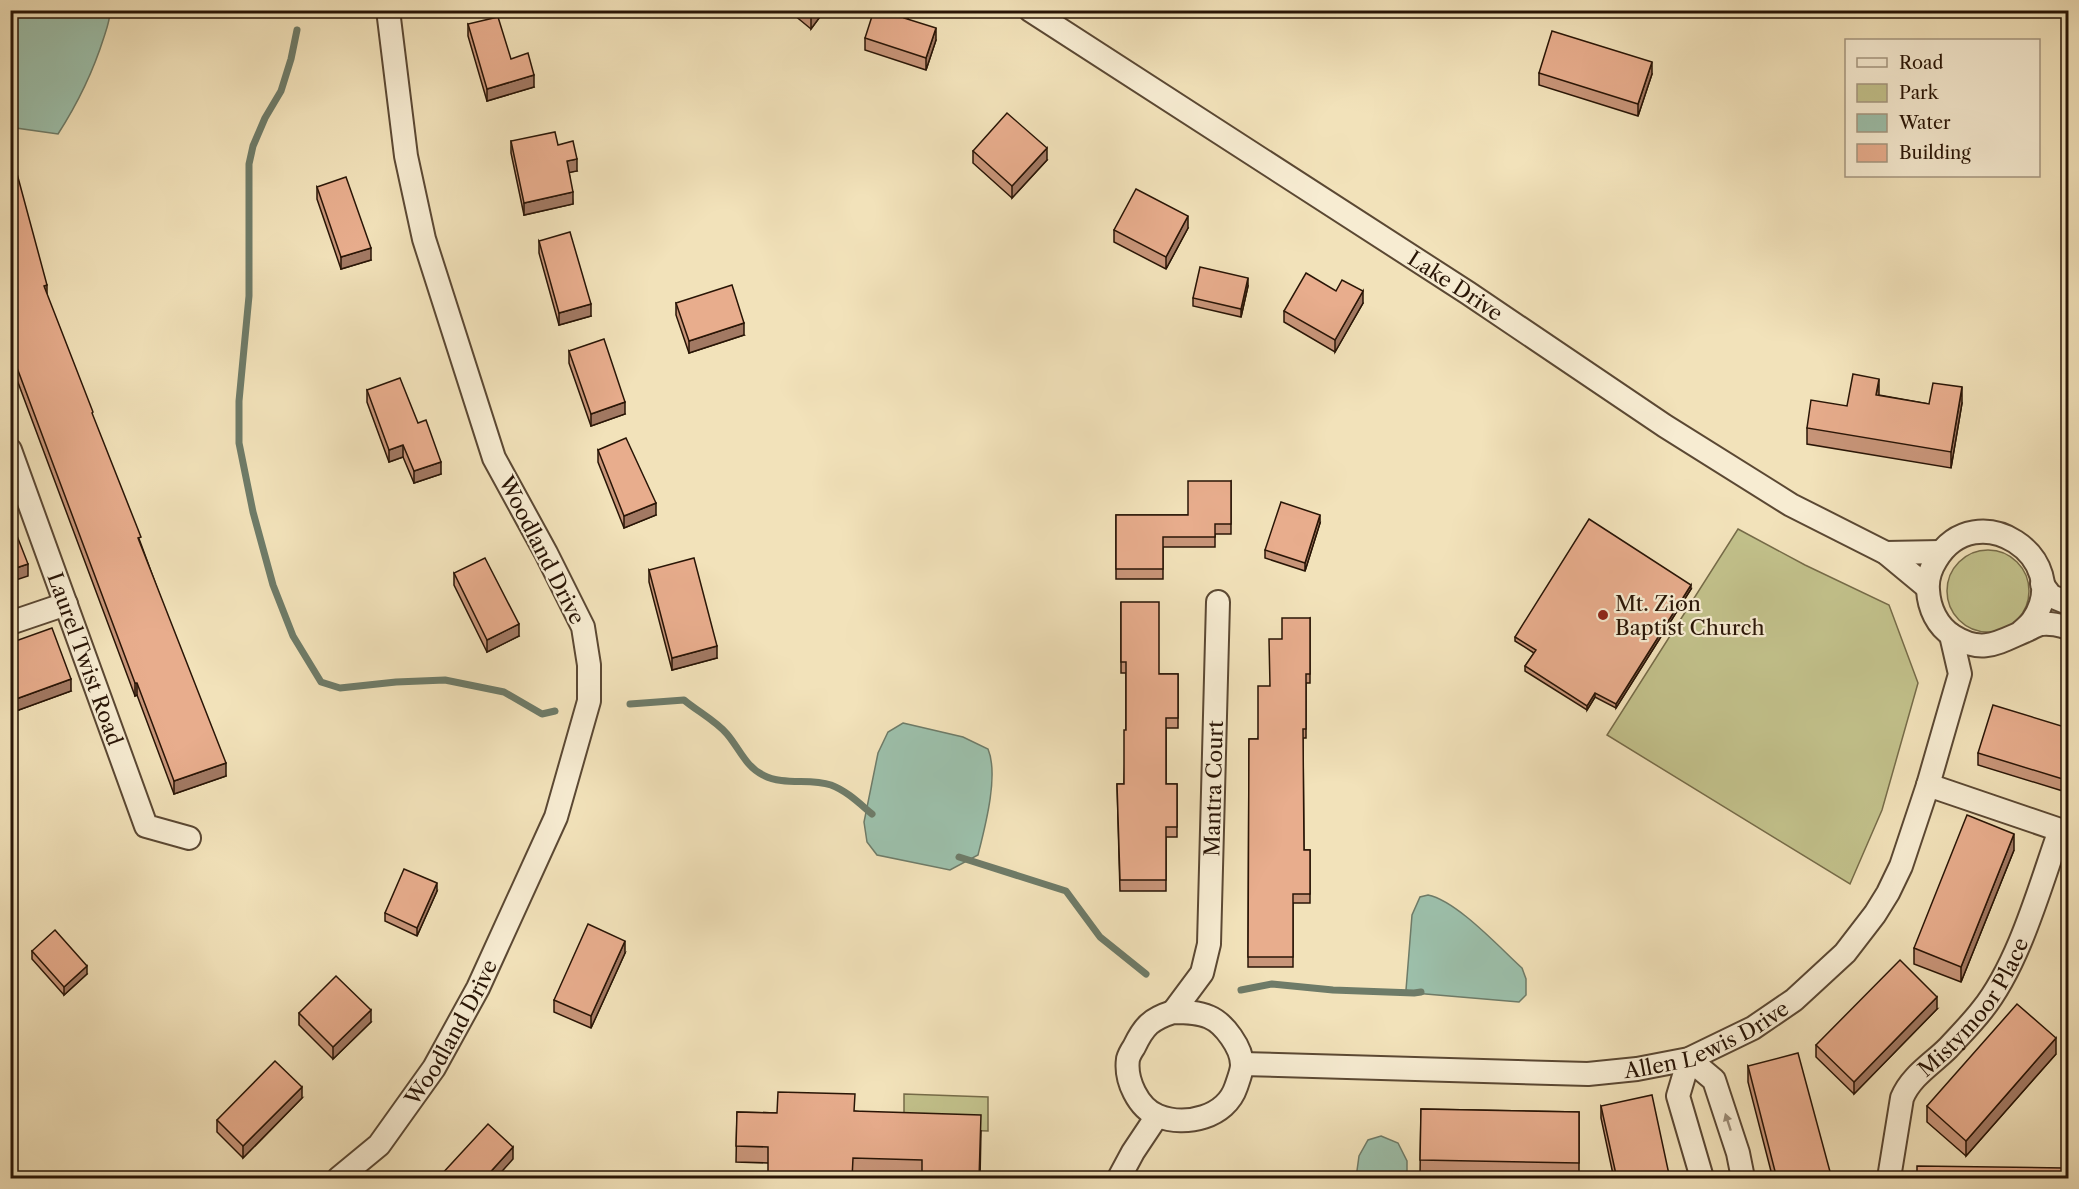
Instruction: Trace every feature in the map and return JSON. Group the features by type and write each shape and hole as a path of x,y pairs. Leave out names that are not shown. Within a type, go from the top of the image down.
{"street":[{"name":"Woodland Drive","path":"339,1179 379,1145 434,1068 478,988 556,817 589,701 589,665 583,627 494,458 424,239 406,156 388,10"},
{"name":"Lake Drive","path":"1033,12 1458,287 1757,485 1800,510 1886,553 1927,586"},
{"name":"Laurel Twist Road","path":"10,450 147,826 189,838"},
{"path":"2020,633 2033,620 2041,603 2042,584 2037,565 2026,549 2011,538 1993,532 1973,532 1955,539 1941,552 1931,568 1927,586 1930,605 1938,622 1951,635 1968,643 1986,646 2004,642 2042,624 2068,628"},
{"name":"Lake Drive","path":"1886,553 1941,552"},
{"path":"2042,584 2051,596 2068,603"},
{"name":"Mantra Court","path":"1173,1012 1202,972 1209,944 1218,602"},
{"path":"10,623 66,604"},
{"name":"Allen Lewis Drive","path":"1242,1064 1587,1074 1637,1069 1689,1059 1752,1028 1794,1000 1845,953 1888,893 1901,866 1928,785 1960,674 1951,635"},
{"path":"1960,674 1996,644"},
{"name":"Mistymoor Place","path":"1889,1179 1902,1098 1906,1087 1948,1048 1982,1010 2003,981 2032,910 2060,830 1928,785"},
{"name":"Mantra Court","path":"1202,972 1210,1017"},
{"path":"1173,1012 1210,1017 1223,1026 1232,1038 1242,1064 1235,1090 1224,1105 1199,1119 1182,1121 1157,1116 1140,1101 1129,1081 1128,1058 1142,1031 1156,1018 1173,1012"},
{"path":"1702,1179 1678,1096 1689,1059 1714,1080 1738,1153 1743,1179"},
{"path":"1119,1179 1133,1152 1157,1116"}],"green space":[{"path":"1738,529 1805,565 1889,605 1918,683 1882,810 1850,884 1607,735"},
{"path":"1988,550 2004,554 2017,562 2025,575 2029,591 2025,607 2017,620 2004,628 1988,632 1972,628 1959,620 1951,607 1947,591 1951,575 1959,562 1972,554"},
{"path":"904,1094 988,1097 988,1131 904,1128"}],"water":[{"path":"10,11 110,11 100,50 90,75 58,134 16,128 10,104"},
{"path":"903,723 963,737 988,749 991,760 992,787 978,855 950,870 877,855 867,842 864,822 878,753 888,732"},
{"path":"1428,895 1452,906 1464,915 1522,968 1526,979 1526,995 1519,1002 1414,993 1406,990 1412,915 1420,897"},
{"path":"1381,1136 1398,1143 1407,1161 1407,1178 1356,1178 1359,1156 1368,1140"}],"building":[{"path":"803,10 816,10 811,17"},
{"path":"874,10 906,10 904,18 936,28 926,58 865,38"},
{"path":"498,17 511,59 528,53 534,75 487,89 468,24"},
{"path":"1552,31 1652,62 1638,104 1539,73"},
{"path":"1007,113 1047,148 1012,186 973,151"},
{"path":"555,132 558,145 573,141 577,159 567,161 573,192 524,203 511,141"},
{"path":"16,170 47,285 44,286 141,537 138,538 226,763 174,781 10,349 10,171"},
{"path":"346,177 371,248 341,257 317,187"},
{"path":"1136,189 1188,216 1166,257 1114,230"},
{"path":"570,232 591,304 559,313 539,241"},
{"path":"1200,267 1248,278 1241,309 1193,298"},
{"path":"1306,273 1336,291 1342,280 1363,291 1335,340 1284,311"},
{"path":"732,285 744,323 689,341 676,303"},
{"path":"604,339 625,402 591,414 569,351"},
{"path":"1853,374 1879,379 1876,395 1929,404 1933,383 1962,387 1951,452 1807,428 1811,400 1847,406"},
{"path":"400,378 418,423 426,420 441,462 414,471 403,445 389,450 367,390"},
{"path":"626,438 656,503 624,516 598,450"},
{"path":"1188,481 1231,481 1231,524 1215,524 1215,537 1163,537 1163,569 1116,569 1116,515 1188,515"},
{"path":"1281,502 1320,515 1305,563 1265,550"},
{"path":"10,518 28,564 10,570"},
{"name":"Mt. Zion Baptist Church","path":"1589,519 1691,585 1616,704 1595,693 1587,706 1525,666 1536,650 1515,637"},
{"path":"485,558 519,624 487,640 454,573"},
{"path":"694,558 717,646 672,658 649,570"},
{"path":"1121,602 1159,602 1159,674 1178,674 1178,718 1166,718 1166,784 1177,784 1177,827 1166,827 1166,880 1120,880 1117,784 1124,784 1124,730 1126,730 1126,662 1121,662"},
{"path":"1282,618 1310,618 1310,674 1306,674 1306,729 1303,729 1304,850 1310,850 1310,894 1293,894 1293,957 1248,957 1249,739 1258,739 1258,686 1270,686 1269,639 1282,639"},
{"path":"52,628 71,679 16,699 10,685 10,643"},
{"path":"1993,705 2068,728 2066,780 1978,753"},
{"path":"1967,815 2014,834 1961,967 1914,948"},
{"path":"404,869 437,883 417,928 385,913"},
{"path":"588,924 625,941 591,1016 554,1000"},
{"path":"55,930 87,966 64,987 32,951"},
{"path":"1900,960 1937,997 1854,1082 1816,1045"},
{"path":"336,976 371,1010 333,1047 299,1013"},
{"path":"2017,1004 2056,1038 1966,1141 1927,1106"},
{"path":"1798,1053 1832,1179 1777,1179 1748,1066"},
{"path":"275,1061 302,1087 243,1146 217,1120"},
{"path":"778,1092 855,1094 854,1111 981,1115 979,1179 922,1179 922,1160 853,1158 852,1179 768,1179 768,1147 736,1146 737,1112 777,1113"},
{"path":"1652,1095 1670,1179 1617,1179 1601,1106"},
{"path":"1421,1109 1579,1112 1579,1163 1420,1160"},
{"path":"488,1124 513,1147 484,1179 443,1179 440,1176"},
{"path":"1917,1166 2063,1168 2063,1179 1917,1179"}],"waterway":[{"path":"297,30 281,91 265,118 253,146 249,164 249,296 239,401 239,443 253,512 273,585 293,636 321,682 340,688 445,680 504,692 542,714 555,711"},
{"path":"630,704 684,700 723,729 757,772 779,780 831,785 848,794 872,814"},
{"path":"959,857 1066,891 1100,937 1146,974"},
{"path":"1241,990 1272,984 1333,990 1421,992"}],"place":[{"name":"Mt. Zion Baptist Church","path":"1603,615"}]}
